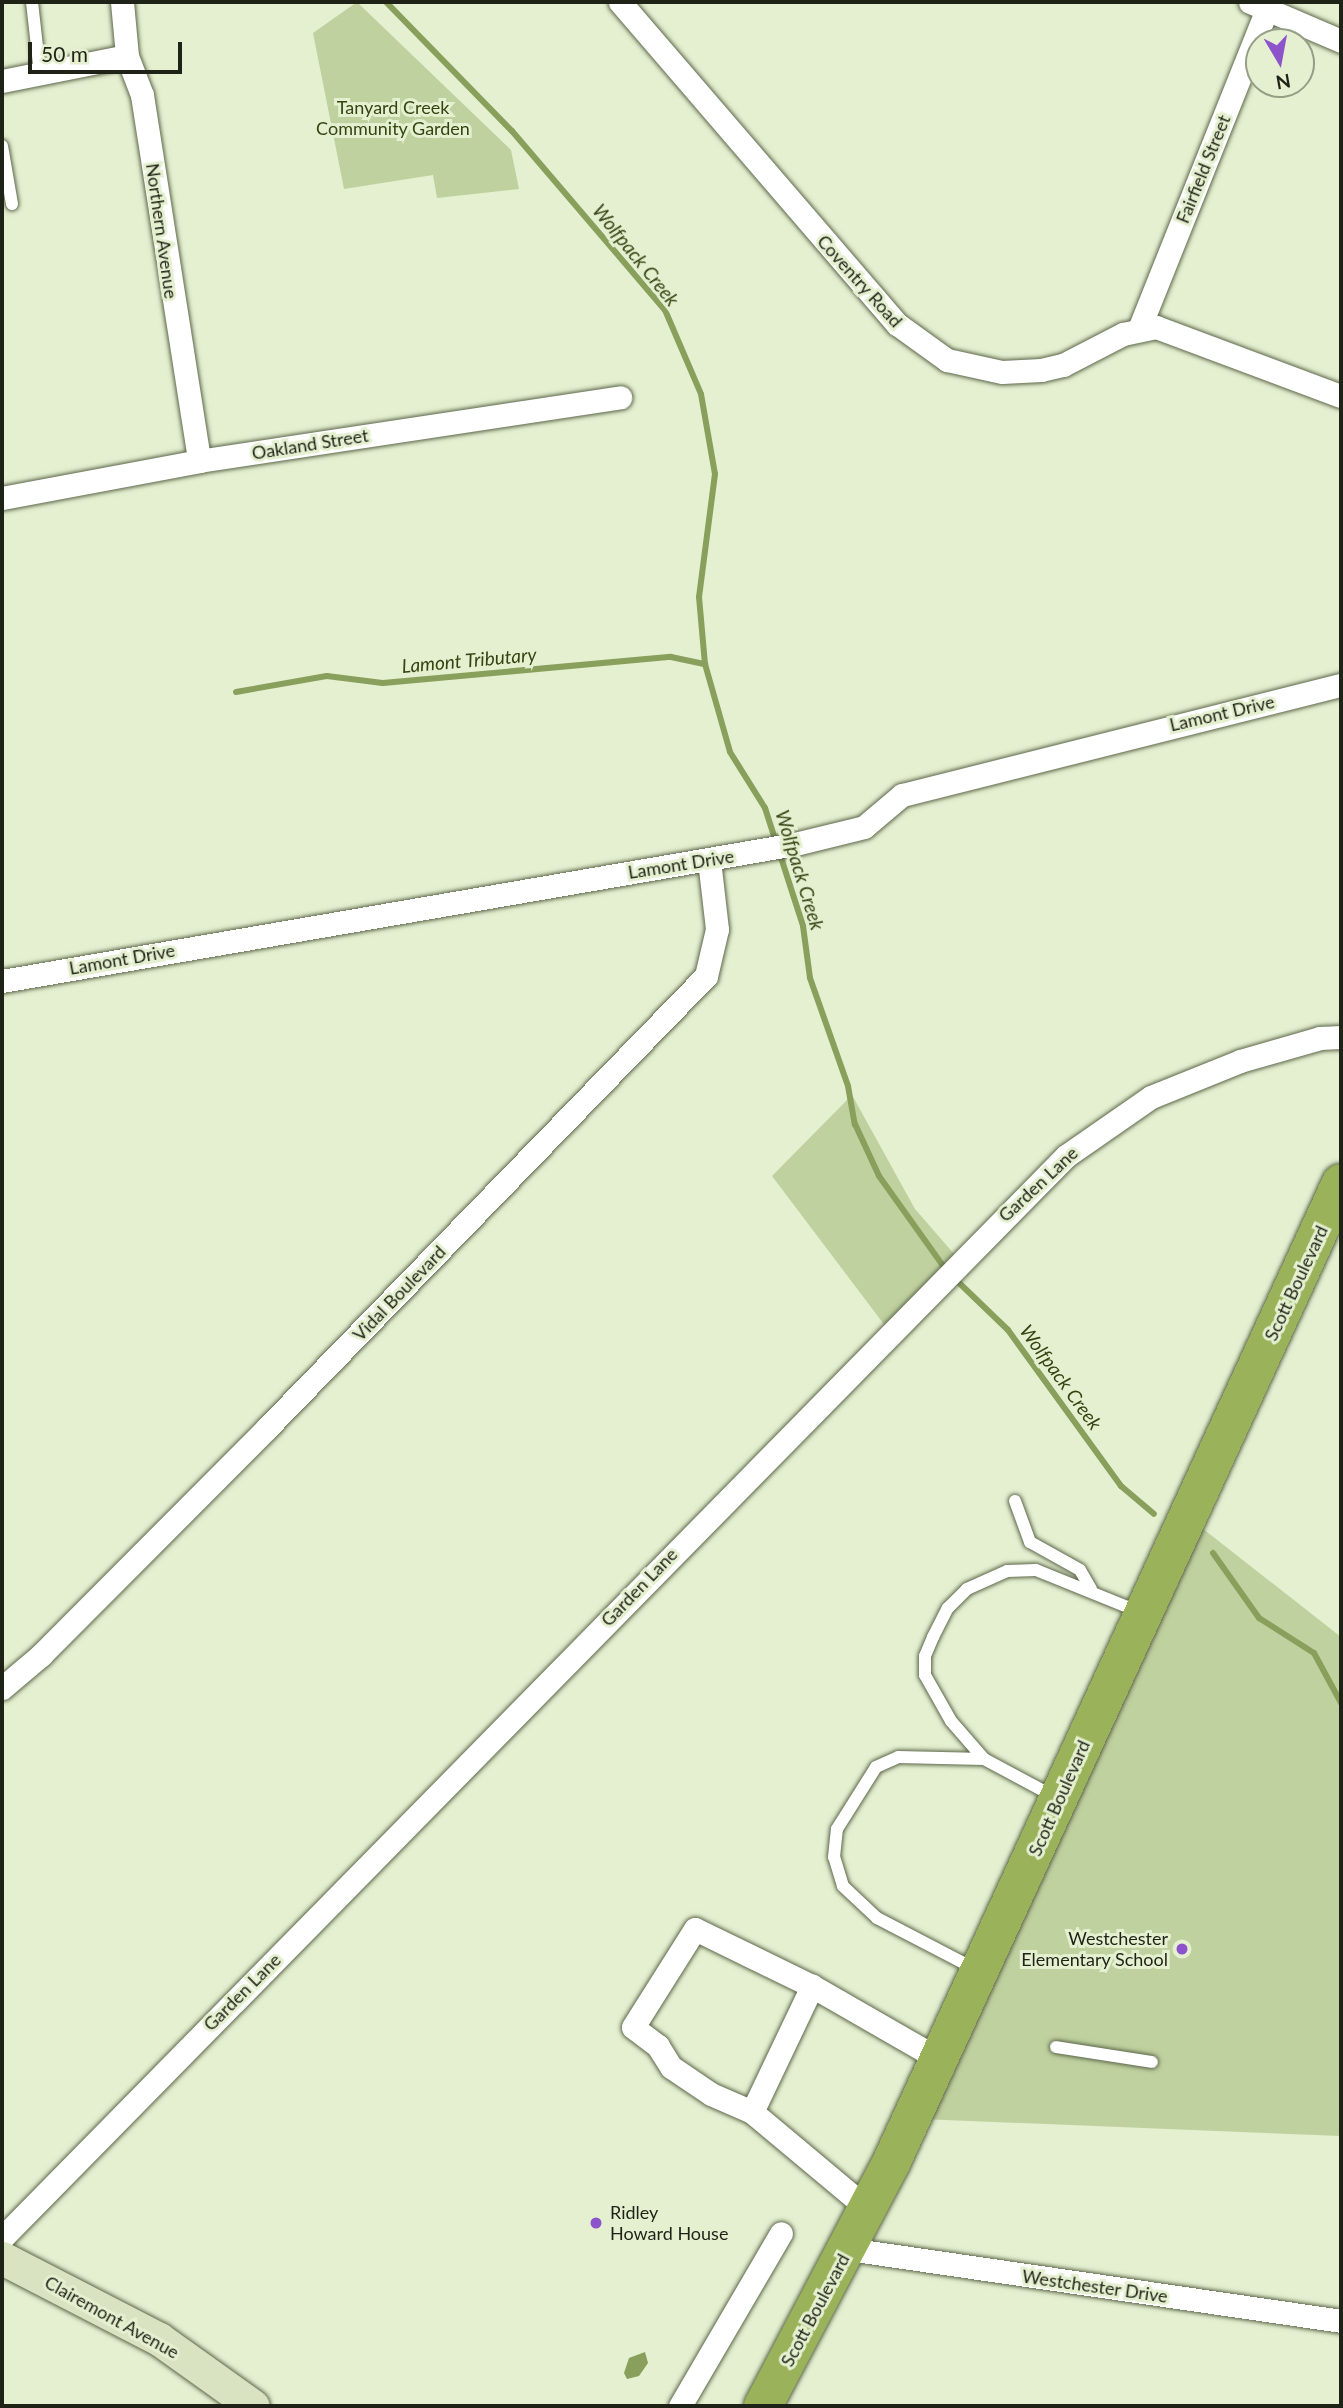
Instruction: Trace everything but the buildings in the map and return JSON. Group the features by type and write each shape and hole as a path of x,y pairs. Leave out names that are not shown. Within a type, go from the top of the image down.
{"highway":[{"name":"Scott Boulevard","path":"763,2406 848,2249 939,2059 1341,1183"}],"main road":[{"name":"Clairemont Avenue","path":"2,2258 159,2339 253,2406"}],"street":[{"name":"Northern Avenue","path":"122,2 127,56 142,95 199,461"},
{"name":"Coventry Road","path":"620,2 897,324 930,351 964,365 1022,373 1063,365 1139,329 1156,327 1190,336 1341,396"},
{"path":"1259,5 1341,41"},
{"name":"Fairfield Street","path":"1139,329 1259,5"},
{"path":"2,81 127,56"},
{"name":"Oakland Street","path":"2,498 199,461 620,397"},
{"name":"Lamont Drive","path":"2,981 795,844 864,827 902,795 1341,685"},
{"name":"Vidal Boulevard","path":"2,1688 41,1656 267,1428 706,976 717,929 709,860"},
{"name":"Garden Lane","path":"2,2238 948,1271 1066,1156 1151,1097 1240,1061 1320,1038 1341,1037"},
{"path":"868,2209 752,2112 711,2094 671,2067 658,2046 633,2027 695,1928 812,1986 939,2059"},
{"path":"752,2112 812,1986"},
{"path":"680,2406 781,2233"},
{"name":"Westchester Drive","path":"848,2249 1341,2321"}],"lane":[{"path":"32,2 40,73"},
{"path":"2,146 12,204"},
{"path":"1015,1501 1030,1542 1080,1570 1091,1589"},
{"path":"1058,1799 984,1759 950,1721 925,1675 925,1656 948,1608 967,1589 1007,1572 1036,1570 1091,1589 1144,1614"},
{"path":"980,1971 877,1918 843,1885 834,1857 837,1829 876,1767 898,1757 984,1759"},
{"path":"1056,2048 1152,2062"}],"green space":[{"name":"Tanyard Creek Community Garden","path":"357,2 511,150 519,189 437,198 433,175 344,189 313,33"},
{"path":"852,1095 915,1209 961,1262 889,1331 772,1176"},
{"path":"1179,1510 1341,1637 1341,2136 921,2119"}],"shaded area":[{"path":"645,2352 648,2363 639,2376 627,2379 624,2373 629,2358"}],"waterway":[{"name":"Wolfpack Creek","path":"386,2 512,131 665,310 701,394 715,474 699,597 705,664 730,752 765,808 803,926 810,978 848,1086 855,1124 879,1176 946,1270"},
{"name":"Lamont Tributary","path":"236,692 327,676 383,683 671,657 705,664"},
{"name":"Wolfpack Creek","path":"954,1278 1008,1330 1121,1486 1154,1514"},
{"name":"Wolfpack Creek","path":"1213,1553 1259,1618 1314,1653 1341,1703"}],"place":[{"name":"Westchester Elementary School","path":"1182,1949"},
{"name":"Ridley Howard House","path":"596,2223"}]}
